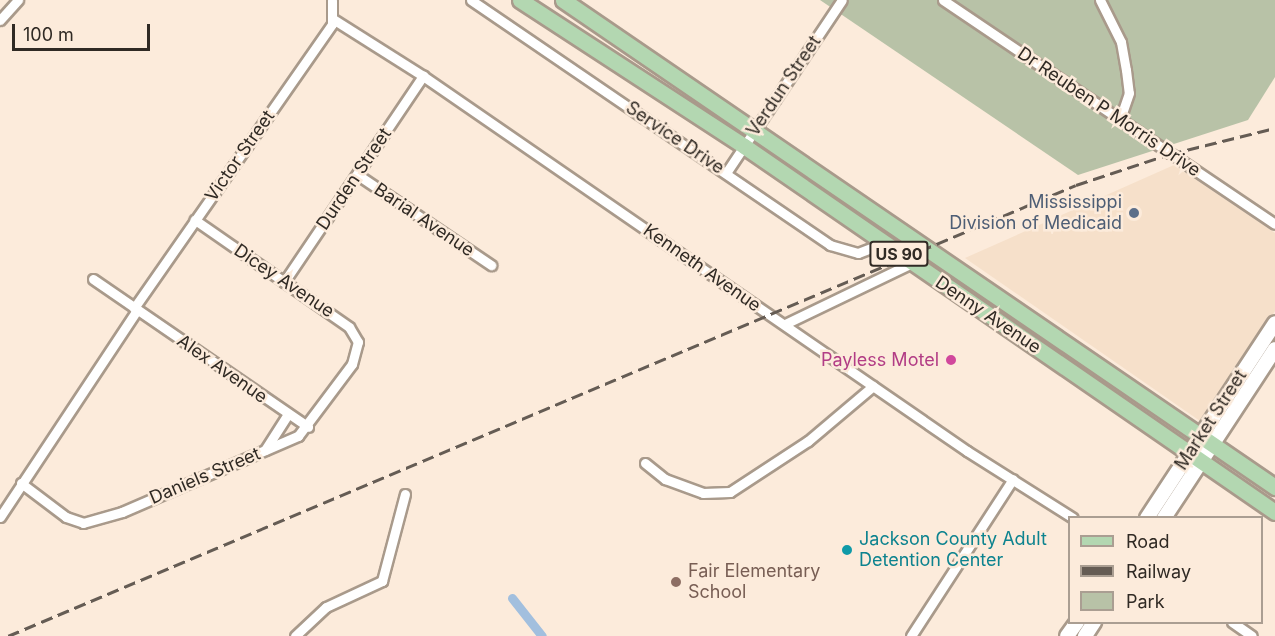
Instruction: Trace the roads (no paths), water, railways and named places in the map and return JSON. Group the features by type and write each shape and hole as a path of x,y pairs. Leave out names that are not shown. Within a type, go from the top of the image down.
{"main road":[{"name":"Denny Avenue","path":"520,0 744,146 1275,512"},
{"name":"Denny Avenue","path":"563,0 1275,486"},
{"name":"Market Street","path":"1149,516 1195,457 1275,323"},
{"name":"Market Street","path":"1206,440 1275,349"},
{"name":"Market Street","path":"1165,516 1195,457"}],"street":[{"path":"0,20 18,0"},
{"path":"332,0 333,19"},
{"name":"Service Drive","path":"471,0 838,249 868,251 884,243"},
{"name":"Verdun Street","path":"726,173 843,0"},
{"name":"Dr Reuben P Morris Drive","path":"943,0 1275,224"},
{"path":"1100,0 1120,42 1126,70 1129,93 1120,119"},
{"name":"Kenneth Avenue","path":"333,19 423,76 873,386 1070,516"},
{"name":"Victor Street","path":"0,517 195,220 333,19"},
{"name":"Durden Street","path":"284,282 423,76"},
{"name":"Barial Avenue","path":"358,175 491,266"},
{"name":"Dicey Avenue","path":"195,220 349,327 358,342 357,352"},
{"path":"785,324 912,263"},
{"name":"Alex Avenue","path":"93,279 308,427"},
{"name":"Daniels Street","path":"21,483 66,517 83,523 122,512 298,436 308,427 357,352"},
{"path":"645,463 664,479 703,493 730,492 808,441 873,386"},
{"path":"264,451 288,414"},
{"path":"910,636 1013,479"},
{"path":"295,636 326,607 382,581 405,494"},
{"path":"1235,624 1252,636"}],"waterway":[{"path":"512,598 542,636"}],"railway":[{"path":"8,636 1076,185 1170,154 1275,128"}],"place":[{"name":"Mississippi Division of Medicaid","path":"1134,213"},
{"name":"Payless Motel","path":"951,360"},
{"name":"Jackson County Adult Detention Center","path":"847,550"},
{"name":"Fair Elementary School","path":"676,582"}]}
